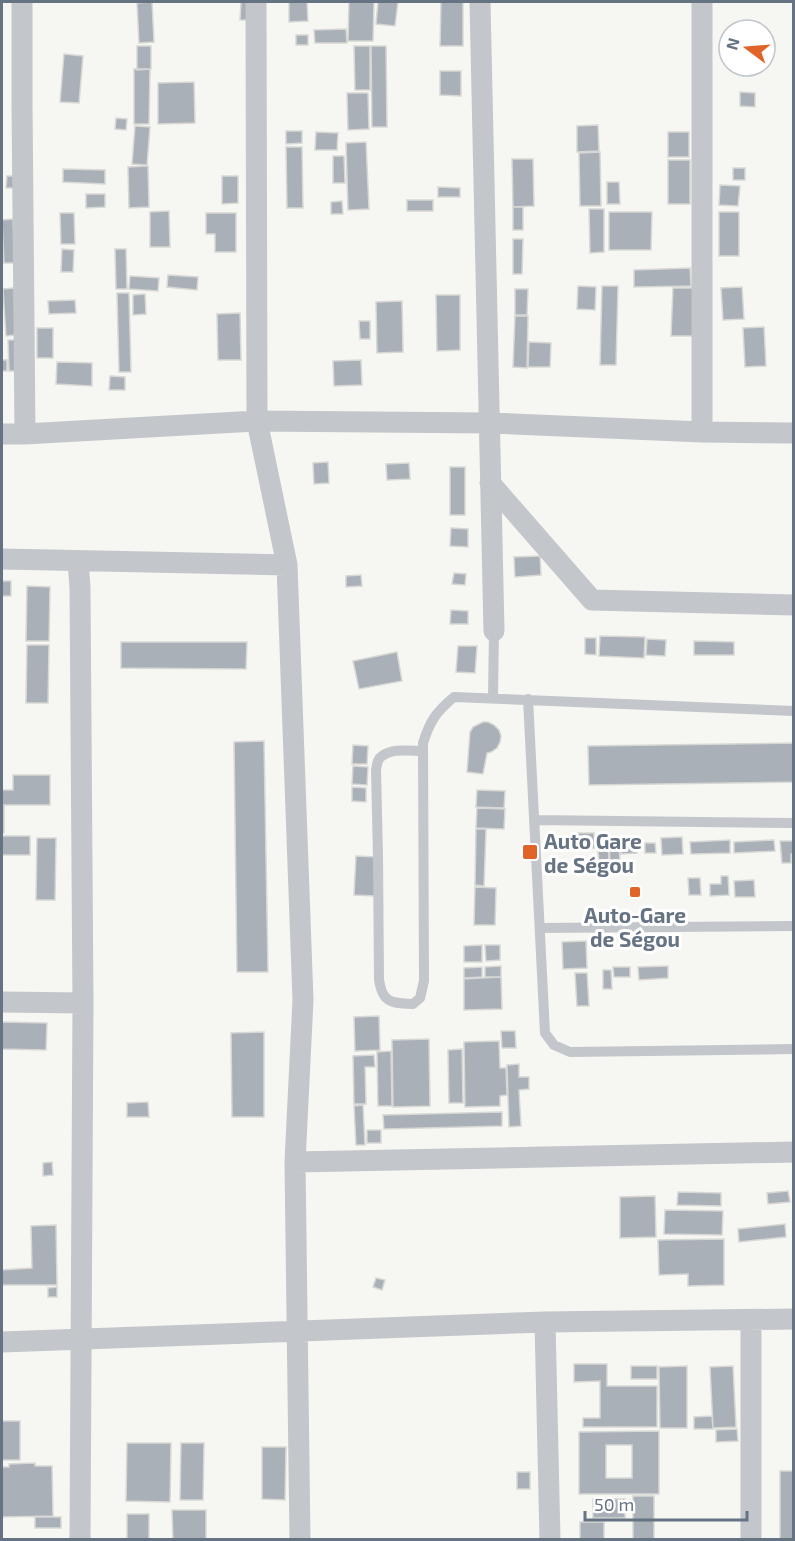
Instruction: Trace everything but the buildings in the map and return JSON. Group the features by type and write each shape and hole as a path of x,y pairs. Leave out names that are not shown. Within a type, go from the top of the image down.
{"street":[{"path":"22,2 12,103 25,434"},
{"path":"256,2 257,421 287,564 303,1000 295,1162 300,1539"},
{"path":"480,2 494,631"},
{"path":"702,2 702,432"},
{"path":"2,434 257,421 490,423 702,432 794,433"},
{"path":"490,483 592,600 794,605"},
{"path":"2,559 287,564"},
{"path":"76,1535 82,1340 83,1003 78,561"},
{"path":"2,1002 83,1003"},
{"path":"295,1162 794,1152"},
{"path":"2,1342 545,1323 794,1319"},
{"path":"751,1320 751,1539"},
{"path":"545,1323 550,1539"}],"lane":[{"path":"493,698 494,631"},
{"path":"423,751 393,752 382,755 377,761 376,770 380,992 387,1000 396,1004 413,1005 420,998 424,981 423,743 429,725 441,708 454,697 794,711"},
{"path":"528,699 545,1034 554,1045 570,1052 794,1049"},
{"path":"534,820 794,823"},
{"path":"540,927 794,926"}],"place":[{"name":"Auto Gare de Ségou","path":"530,852"},
{"name":"Auto-Gare de Ségou","path":"635,892"}]}
